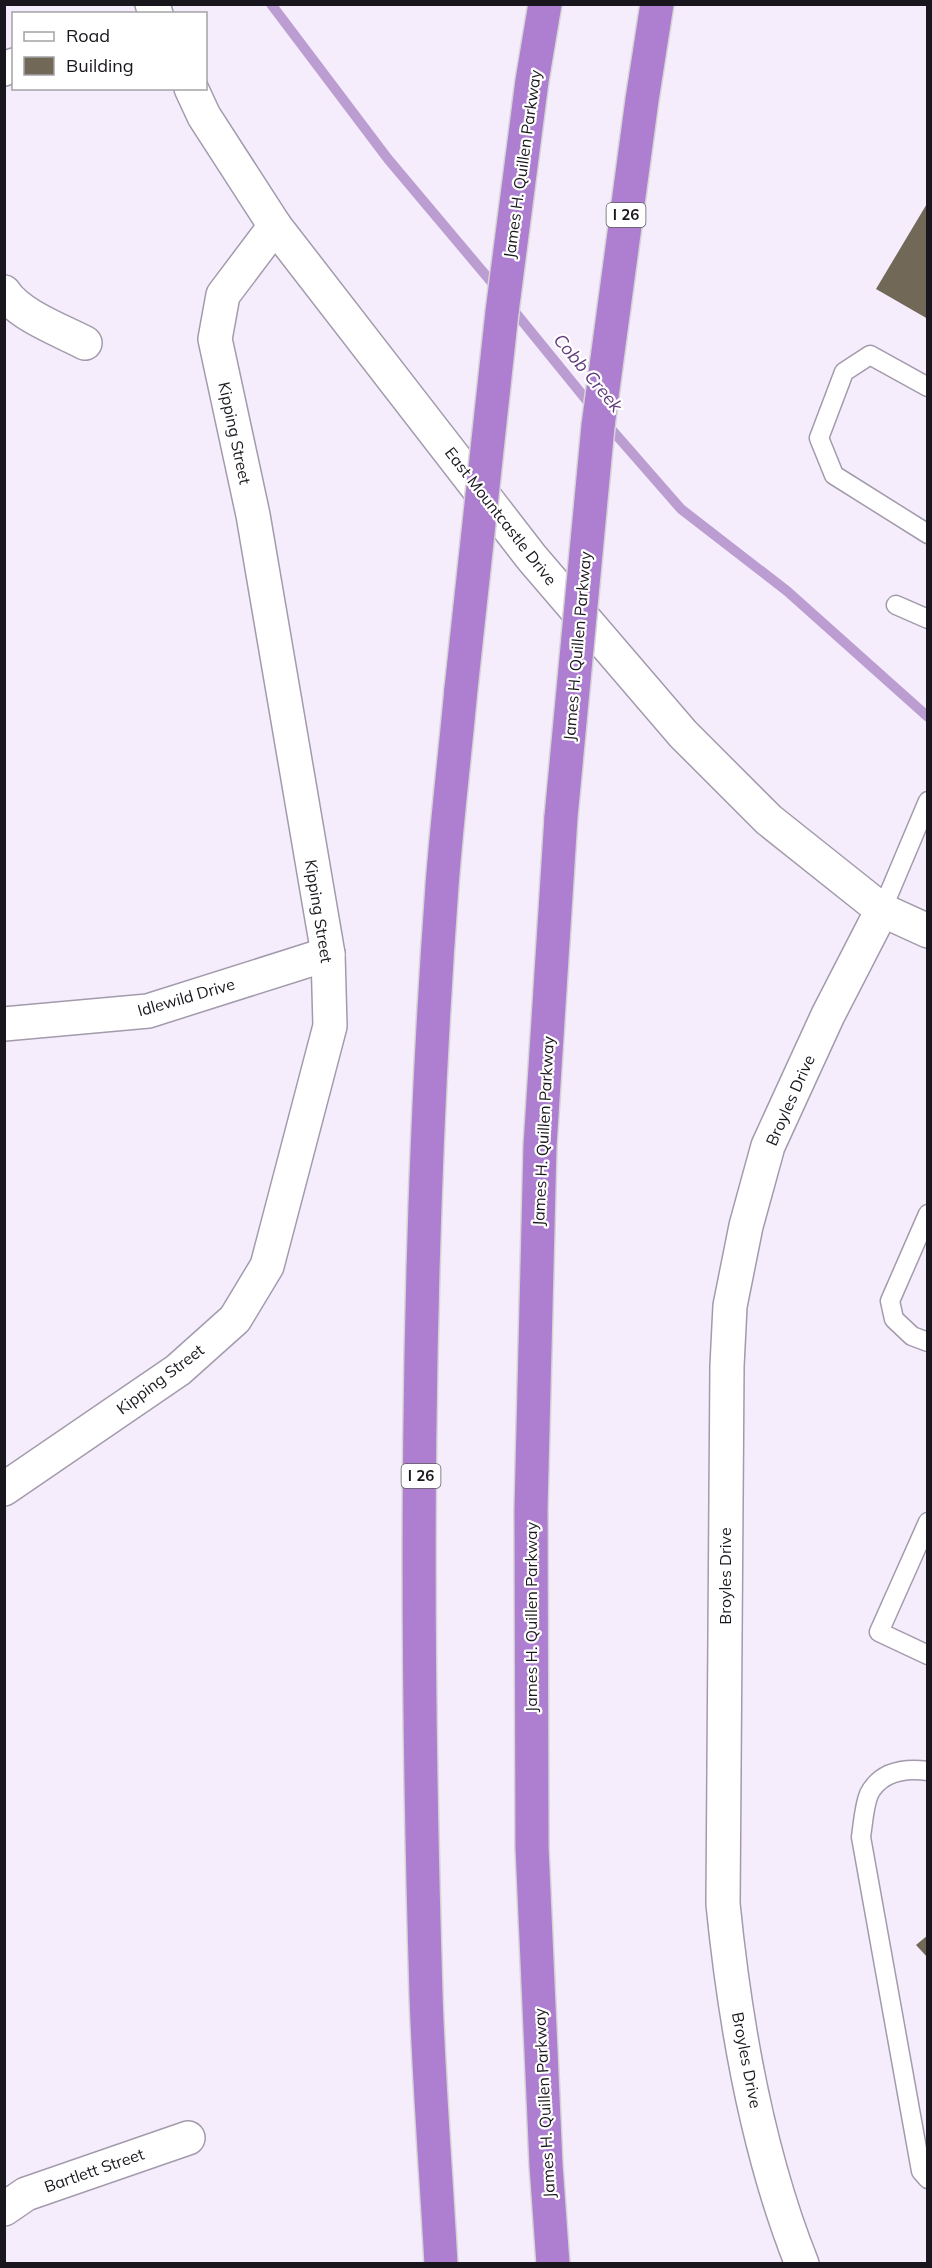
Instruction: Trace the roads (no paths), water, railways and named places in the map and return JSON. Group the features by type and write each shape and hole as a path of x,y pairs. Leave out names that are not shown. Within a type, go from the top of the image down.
{"highway":[{"name":"James H. Quillen Parkway","path":"441,2264 426,1985 419,1639 421,1407 429,1102 442,884 461,689 502,312 532,81 545,4"},
{"name":"James H. Quillen Parkway","path":"553,2264 545,2153 532,1847 531,1509 540,1146 561,817 598,426 657,4"}],"street":[{"name":"East Mountcastle Drive","path":"192,90 204,116 275,226 532,558 683,734 769,820 882,910 927,931"},
{"name":"Kipping Street","path":"4,1490 178,1370 236,1319 267,1266 330,1026 328,954 253,515 215,339 223,295 275,226"},
{"path":"4,292 9,299 27,312 84,343"},
{"name":"Broyles Drive","path":"802,2264 786,2224 745,2057 731,1976 723,1904 727,1378 730,1306 746,1226 768,1146 828,1015 882,910"},
{"name":"Idlewild Drive","path":"4,1024 148,1011 328,954"},
{"name":"Bartlett Street","path":"4,2209 26,2194 188,2138"}],"lane":[{"path":"927,387 870,355 844,372 819,438 834,476 927,534"},
{"path":"896,605 927,619"},
{"path":"882,910 927,801"},
{"path":"927,1214 890,1302 894,1319 912,1336 927,1342"},
{"path":"927,1522 879,1632 927,1655"},
{"path":"927,1771 909,1768 884,1777 869,1794 861,1837 921,2171 927,2179"}],"waterway":[{"name":"Cobb Creek","path":"271,4 388,159 499,291"},
{"name":"Cobb Creek","path":"510,306 593,408"},
{"name":"Cobb Creek","path":"605,422 681,509 787,591 928,717"}]}
